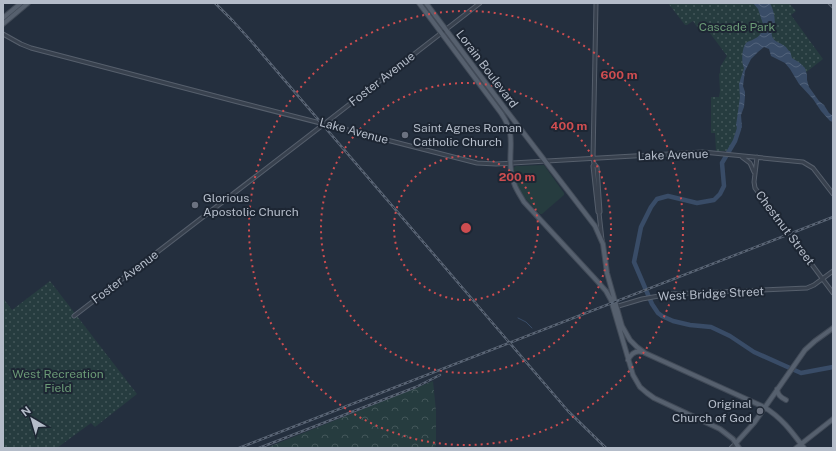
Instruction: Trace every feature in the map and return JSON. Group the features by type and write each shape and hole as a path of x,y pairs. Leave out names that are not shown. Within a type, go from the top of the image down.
{"main road":[{"path":"3,18 21,3"},
{"path":"3,24 28,3"},
{"name":"Lorain Boulevard","path":"420,3 546,162 597,230 603,244 608,277 615,307"},
{"name":"Lorain Boulevard","path":"426,3 444,32 508,123 511,147 510,164"},
{"path":"510,164 513,182 524,202 609,295 626,334 634,345 645,353 773,412 783,421 804,448"},
{"path":"598,282 604,282 608,277"},
{"path":"615,307 623,344 633,375 643,390 659,401 715,426 724,432 736,443 739,448"},
{"path":"736,443 810,346 833,328"},
{"path":"628,360 636,351 645,353"},
{"path":"777,389 779,396 786,400"},
{"path":"796,448 833,419"}],"street":[{"name":"Foster Avenue","path":"74,316 480,3"},
{"path":"596,3 594,164 596,166 597,173 599,214 603,244"},
{"path":"830,3 833,6"},
{"name":"Lake Avenue","path":"3,34 31,48 477,163 510,164 700,152 732,154 797,161 809,165 833,194"},
{"path":"740,155 746,158 750,163 755,174"},
{"name":"Chestnut Street","path":"757,157 754,182 755,188 833,293"},
{"path":"822,279 833,271"},
{"name":"West Bridge Street","path":"615,307 642,299 675,294 803,289 810,287 822,279"},
{"path":"731,448 736,443"}],"green space":[{"name":"Cascade Park","path":"668,3 789,3 796,11 791,15 823,59 800,77 766,39 747,57 741,85 739,129 735,141 729,151 716,151 715,133 711,133 711,97 719,97 720,67 727,56 707,29 701,33 693,21 685,25"},
{"path":"544,165 564,195 542,214 540,214 523,196 516,185 512,169 516,166"},
{"name":"West Recreation Field","path":"50,281 137,394 95,427 91,423 57,448 3,448 3,298 12,310"},
{"path":"433,381 436,411 436,446 433,448 266,448"}],"water":[{"path":"753,3 770,3 775,19 774,28 772,27 772,37 774,40 786,47 790,51 792,58 805,68 809,87 819,101 833,116 833,122 830,121 821,111 813,99 799,84 785,63 771,56 769,49 764,47 751,59 745,71 743,86 745,92 744,107 741,115 742,128 736,126 740,97 739,84 744,68 742,59 744,48 747,42 759,36 764,27 758,9"}],"waterway":[{"path":"739,122 739,129 735,141 722,163 724,186 720,194 714,200 697,203 668,196 657,199 651,207 641,227 634,262 652,304 662,316 673,321 690,325 711,327 730,336 754,352 801,373 833,367"},
{"path":"518,318 526,322 532,328"}],"railway":[{"path":"215,3 251,41 568,411 606,448"},
{"path":"239,448 833,217"},
{"path":"259,448 416,387 440,375"}],"place":[{"name":"Saint Agnes Roman Catholic Church","path":"405,135"},
{"name":"Glorious Apostolic Church","path":"195,205"},
{"name":"Original Church of God","path":"760,411"}]}
